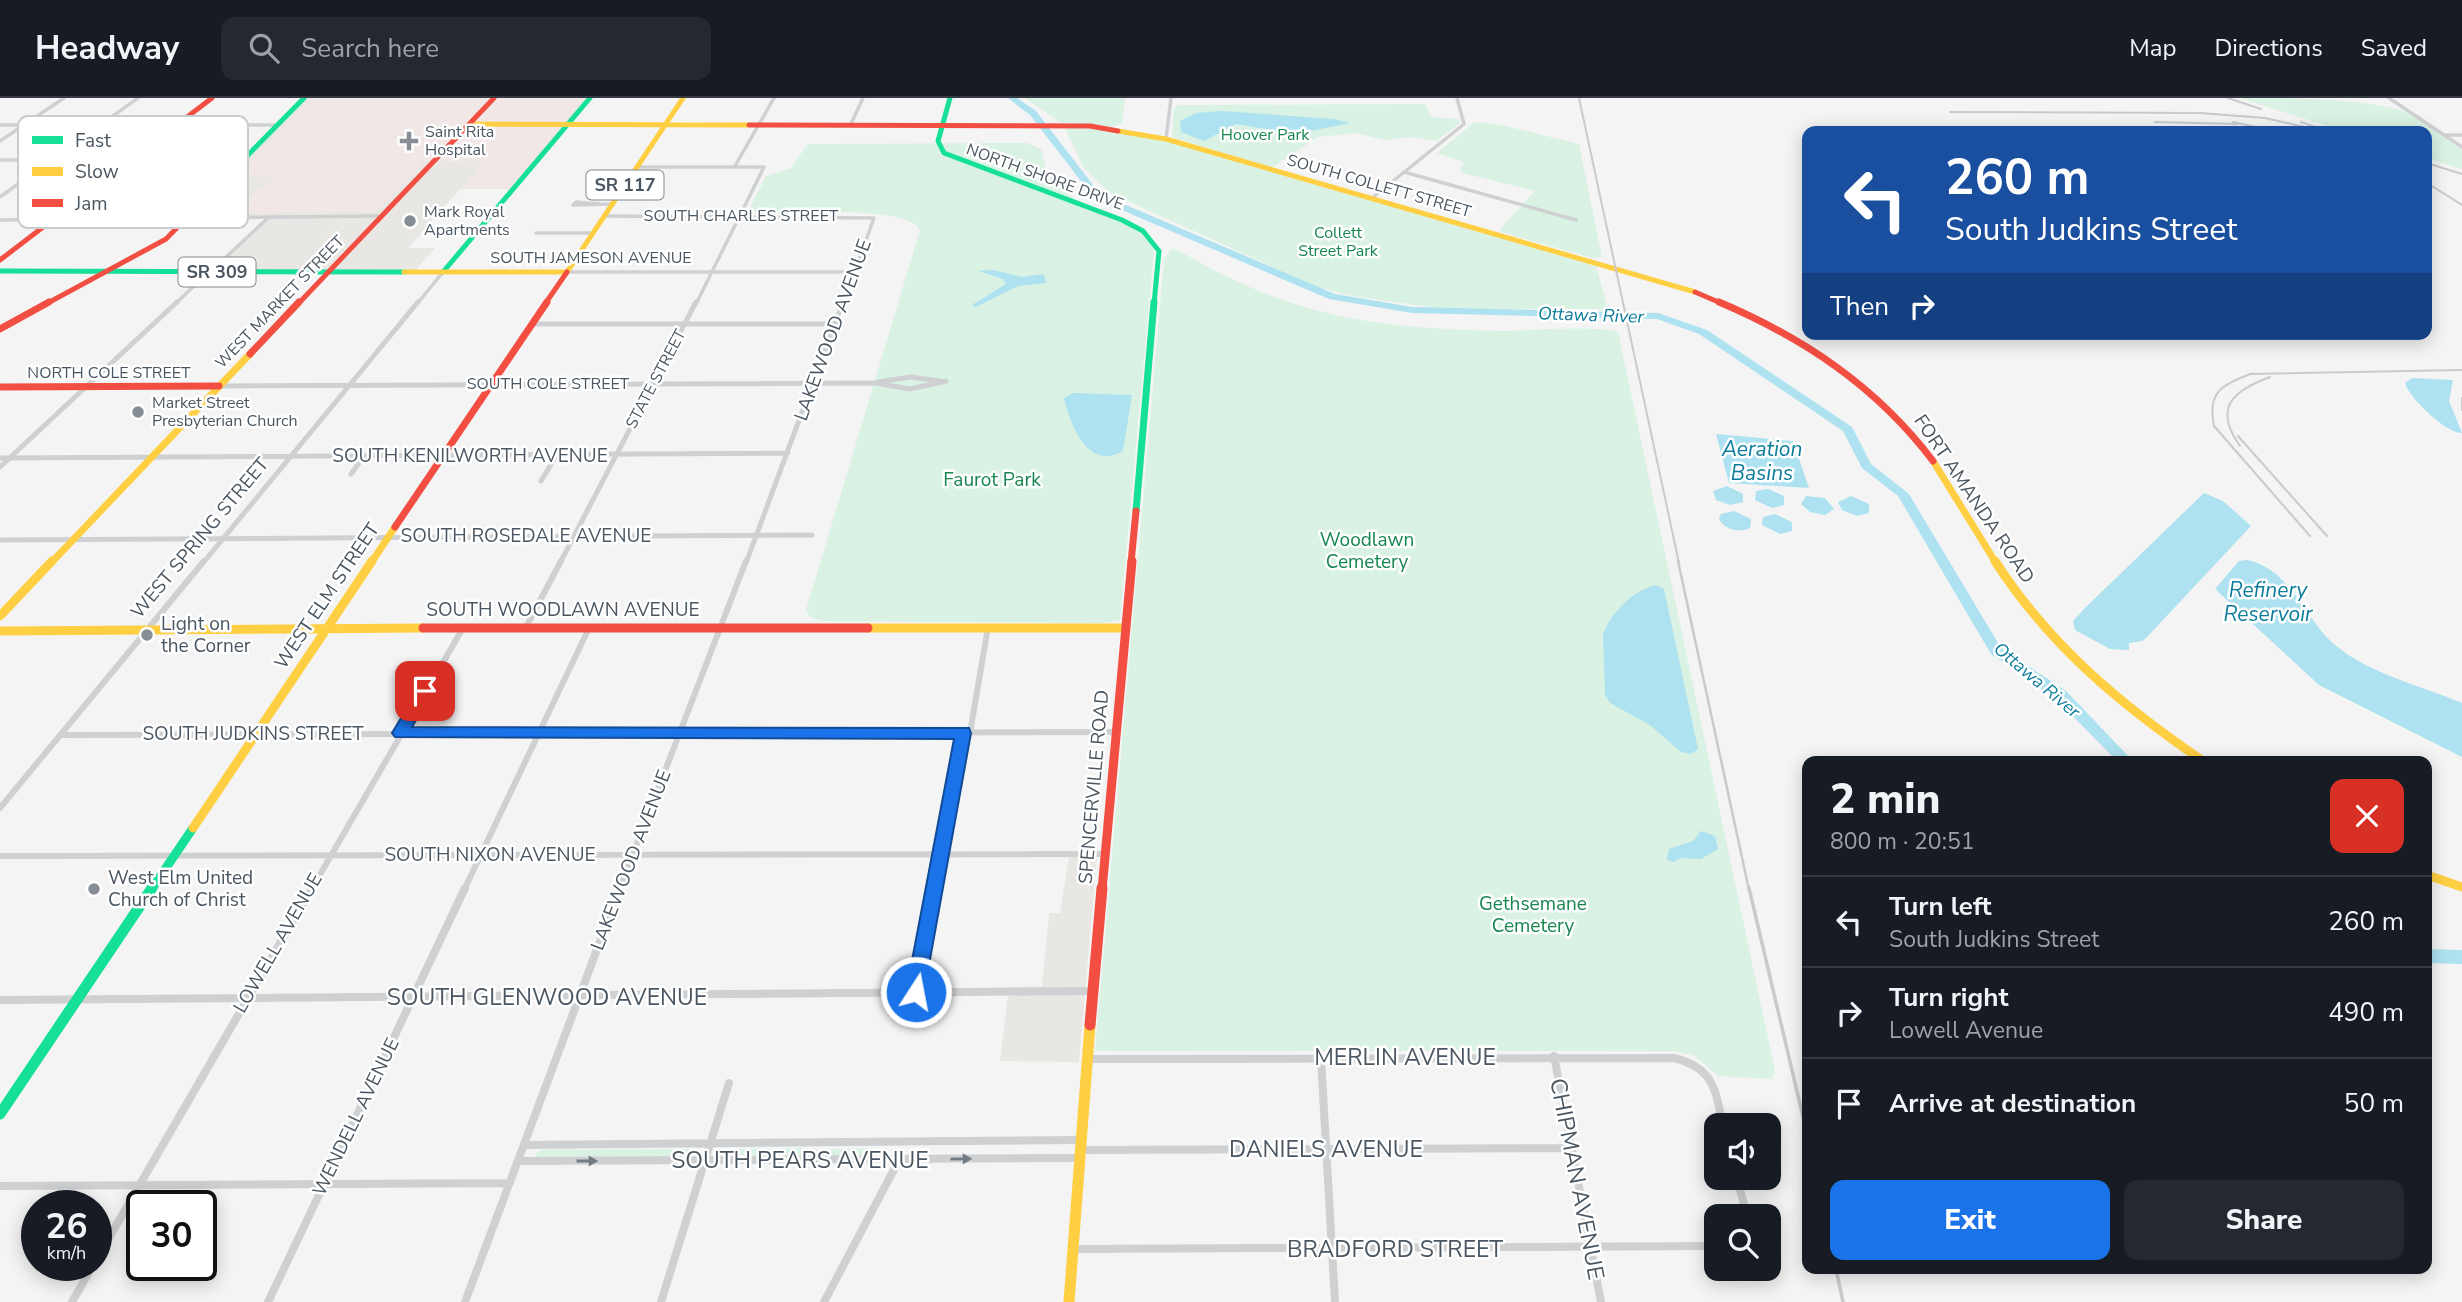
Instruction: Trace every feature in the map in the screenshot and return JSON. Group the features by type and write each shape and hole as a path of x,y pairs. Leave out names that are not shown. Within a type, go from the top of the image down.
{"street":[{"path":"37,116 64,98"},
{"path":"113,116 138,98"},
{"path":"189,116 212,98"},
{"path":"248,157 304,98"},
{"name":"WEST MARKET STREET","path":"0,616 494,98"},
{"name":"WEST SPRING STREET","path":"0,808 144,631 590,98"},
{"name":"WEST ELM STREET","path":"1,1112 683,98"},
{"path":"638,167 735,166 774,98"},
{"path":"851,124 863,98"},
{"name":"NORTH SHORE DRIVE","path":"950,98 938,144 946,155 1027,182 1143,231 1158,247 1158,276"},
{"path":"1166,139 1171,98"},
{"path":"1372,198 1460,128 1464,122 1457,98"},
{"path":"2389,98 2431,126"},
{"name":"SOUTH COLLETT STREET","path":"469,124 1069,125 1166,139 1611,266"},
{"path":"0,125 18,125"},
{"path":"248,125 278,125"},
{"path":"2432,127 2462,147"},
{"path":"0,141 18,128"},
{"path":"2444,135 2462,135"},
{"path":"0,160 18,160"},
{"name":"STATE STREET","path":"526,627 686,323 764,167 735,166"},
{"path":"1404,172 1576,220"},
{"path":"0,197 18,184"},
{"path":"599,204 573,205 576,202 611,204"},
{"path":"248,218 381,216"},
{"name":"SOUTH CHARLES STREET","path":"604,216 870,216 874,218 873,222"},
{"path":"0,467 269,218"},
{"path":"0,220 18,220"},
{"name":"LAKEWOOD AVENUE","path":"465,1302 578,998 722,628 873,222"},
{"path":"0,260 42,228"},
{"path":"0,328 166,239 178,228"},
{"path":"536,233 592,233"},
{"name":"FORT AMANDA ROAD","path":"1611,266 1695,292 1763,321 1822,356 1872,394 1894,413 1928,455 2042,626 2121,702 2196,756"},
{"name":"SR 309","path":"0,271 328,272"},
{"name":"SOUTH JAMESON AVENUE","path":"328,272 854,272"},
{"name":"SPENCERVILLE ROAD","path":"1069,1302 1093,991 1158,276"},
{"path":"532,324 836,324"},
{"name":"SOUTH COLE STREET","path":"219,386 876,383 911,389 946,382 910,376 876,383"},
{"name":"NORTH COLE STREET","path":"0,387 219,386"},
{"name":"SOUTH KENILWORTH AVENUE","path":"0,458 788,453"},
{"path":"351,474 364,456"},
{"path":"541,481 556,456"},
{"name":"SOUTH ROSEDALE AVENUE","path":"0,540 812,536"},
{"name":"SOUTH WOODLAWN AVENUE","path":"0,631 526,627 1126,628"},
{"path":"916,992 988,627"},
{"name":"LOWELL AVENUE","path":"112,1232 463,628"},
{"name":"WENDELL AVENUE","path":"268,1302 589,628"},
{"name":"SOUTH JUDKINS STREET","path":"60,735 1117,732"},
{"name":"SOUTH NIXON AVENUE","path":"0,856 1105,854"},
{"path":"2432,877 2462,887"},
{"name":"SOUTH GLENWOOD AVENUE","path":"0,1000 247,996 578,998 1093,991"},
{"name":"MERLIN AVENUE","path":"1088,1059 1554,1056 1674,1058 1702,1068 1712,1082 1720,1113"},
{"name":"CHIPMAN AVENUE","path":"1554,1056 1601,1302"},
{"path":"1321,1058 1335,1302"},
{"path":"661,1302 729,1083"},
{"name":"SOUTH PEARS AVENUE","path":"525,1145 711,1143 1081,1149"},
{"name":"SOUTH PEARS AVENUE","path":"519,1161 899,1160 1081,1149"},
{"name":"DANIELS AVENUE","path":"1081,1149 1572,1149"},
{"path":"826,1301 899,1160"},
{"path":"0,1186 509,1183"},
{"name":"BRADFORD STREET","path":"1074,1249 1332,1250 1704,1246"},
{"path":"72,1302 84,1281"}],"shaded area":[{"name":"Saint Rita Hospital","path":"304,98 590,98 513,189 460,189 408,248 435,248 414,272 210,272 268,218 248,218 248,156"},
{"name":"Saint Rita Hospital","path":"311,98 584,98 510,189 461,189 485,161 425,161 375,212 248,213 248,198 276,177 248,176 248,164"},
{"path":"1069,857 1097,857 1079,1062 1000,1061 1009,987 1042,986 1049,913 1060,913"}],"green space":[{"path":"1025,98 1125,98 1122,123 1112,127 1061,123"},
{"path":"2240,98 2366,103 2403,111 2428,126 2327,126"},
{"name":"Hoover Park","path":"1423,104 1431,117 1458,119 1460,123 1436,141 1411,137 1385,140 1356,133 1318,137 1271,168 1172,137 1174,108 1179,105"},
{"path":"1475,122 1502,125 1579,144 1602,257 1592,258 1501,232 1500,229 1535,191 1462,173 1460,170 1464,162 1437,153"},
{"name":"Collett Street Park","path":"1065,128 1100,129 1162,140 1596,266 1608,309 1444,309 1352,296 1317,287 1108,192 1084,168"},
{"path":"2432,129 2462,150 2462,169 2432,160"},
{"name":"Faurot Park","path":"1027,143 1041,149 1050,176 1063,190 1134,228 1154,250 1120,620 1105,623 824,621 811,618 806,610 920,230 910,222 870,214 758,214 749,210 766,176 791,168 808,144"},
{"path":"1171,249 1178,250 1219,273 1296,304 1371,322 1500,331 1579,329 1618,332 1775,1071 1772,1079 1718,1076 1695,1056 1674,1051 1095,1051 1164,260"},
{"path":"879,1148 883,1152 878,1157 717,1155 722,1149"},
{"path":"540,1150 696,1151 690,1158 533,1158"}],"water":[{"path":"1222,111 1334,119 1350,123 1295,134 1236,124 1204,141 1181,132 1180,121 1196,113"},
{"path":"993,270 1022,277 1043,274 1047,283 1018,286 976,307 972,305 1006,284 1003,279 978,271"},
{"path":"2412,378 2453,380 2449,401 2462,433 2447,428 2421,406 2405,383"},
{"path":"1073,393 1132,395 1123,451 1111,456 1100,455 1083,442 1076,432 1064,398"},
{"name":"Aeration Basins","path":"1716,434 1793,441 1809,488 1729,483"},
{"path":"1727,486 1743,494 1743,502 1730,505 1716,500 1713,491"},
{"path":"1768,489 1784,496 1784,505 1772,508 1755,500 1756,491"},
{"name":"Refinery Reservoir","path":"2204,493 2223,501 2251,526 2147,637 2142,641 2129,643 2129,650 2110,649 2075,630 2073,621 2085,608"},
{"path":"1806,496 1825,498 1834,509 1825,515 1810,512 1801,504"},
{"path":"1851,496 1869,504 1869,513 1857,516 1842,510 1838,502"},
{"path":"1734,511 1751,519 1750,528 1733,530 1719,519 1721,514"},
{"path":"1775,514 1792,522 1792,531 1780,534 1762,525 1763,517"},
{"name":"Refinery Reservoir","path":"2248,560 2277,575 2316,625 2352,657 2382,673 2462,703 2462,757 2319,685 2215,589 2239,561"},
{"path":"1656,585 1664,589 1698,749 1691,754 1681,752 1650,725 1610,703 1605,695 1603,634 1624,603 1639,592"},
{"path":"1701,831 1715,836 1718,849 1701,859 1681,858 1674,862 1667,860 1669,849 1693,841"}],"waterway":[{"name":"Ottawa River","path":"1012,98 1033,113 1097,196 1333,297 1412,310 1658,316 1703,332 1848,429 1866,466 1903,494 1996,651 2061,695 2121,756"},
{"name":"Ottawa River","path":"2432,956 2462,957"}],"railway":[{"path":"1579,98 1679,563"},
{"path":"2228,98 2261,109"},
{"path":"1950,112 2200,113 2265,118 2300,126"},
{"path":"2155,122 2238,124"},
{"path":"2233,122 2251,126"},
{"path":"2301,122 2313,126"},
{"path":"2432,165 2462,174"},
{"path":"2432,186 2462,205"},
{"path":"2310,536 2214,426 2213,405 2218,392 2231,382 2250,374 2462,370"},
{"path":"2240,446 2228,421 2231,402 2245,388 2270,377"},
{"path":"2462,398 2462,410"},
{"path":"2238,436 2327,536"},
{"path":"1678,561 1749,890"},
{"path":"1749,888 1802,1113"},
{"path":"1837,1274 1843,1302"}],"traffic: fast":[{"path":"248,155 304,98"},
{"path":"443,272 590,98"},
{"path":"950,98 938,141 944,153 1122,220 1143,231 1159,251 1136,511"},
{"path":"0,271 404,272"},
{"path":"0,1114 193,828"}],"traffic: slow":[{"path":"404,272 567,272 683,98"},
{"path":"469,124 749,125"},
{"path":"1118,131 1166,139 1695,292"},
{"path":"0,616 250,354"},
{"path":"1933,461 1983,544 2039,623 2076,663 2116,698 2196,756"},
{"path":"193,828 395,527"},
{"path":"0,631 423,628"},
{"path":"868,628 1126,628"},
{"path":"2432,877 2462,887"},
{"path":"1069,1302 1090,1025"}],"traffic: jam":[{"path":"188,116 212,98"},
{"path":"250,354 494,98"},
{"path":"749,125 1090,126 1118,131"},
{"path":"0,260 42,228"},
{"path":"0,329 166,239 177,228"},
{"path":"395,527 567,272"},
{"path":"1695,292 1763,322 1827,359 1857,380 1885,404 1933,461"},
{"path":"0,387 219,386"},
{"path":"1090,1025 1136,511"},
{"path":"423,628 868,628"}],"place":[{"name":"Saint Rita Hospital","path":"409,141"},
{"name":"Mark Royal Apartments","path":"410,221"},
{"name":"Market Street Presbyterian Church","path":"138,412"},
{"name":"Light on the Corner","path":"147,635"},
{"name":"West Elm United Church of Christ","path":"94,889"}],"route":[{"path":"425,691 400,733 963,733 916,992"}],"park label":[{"name":"Woodlawn Cemetery","path":"1367,551"},
{"name":"Gethsemane Cemetery","path":"1533,915"}]}
